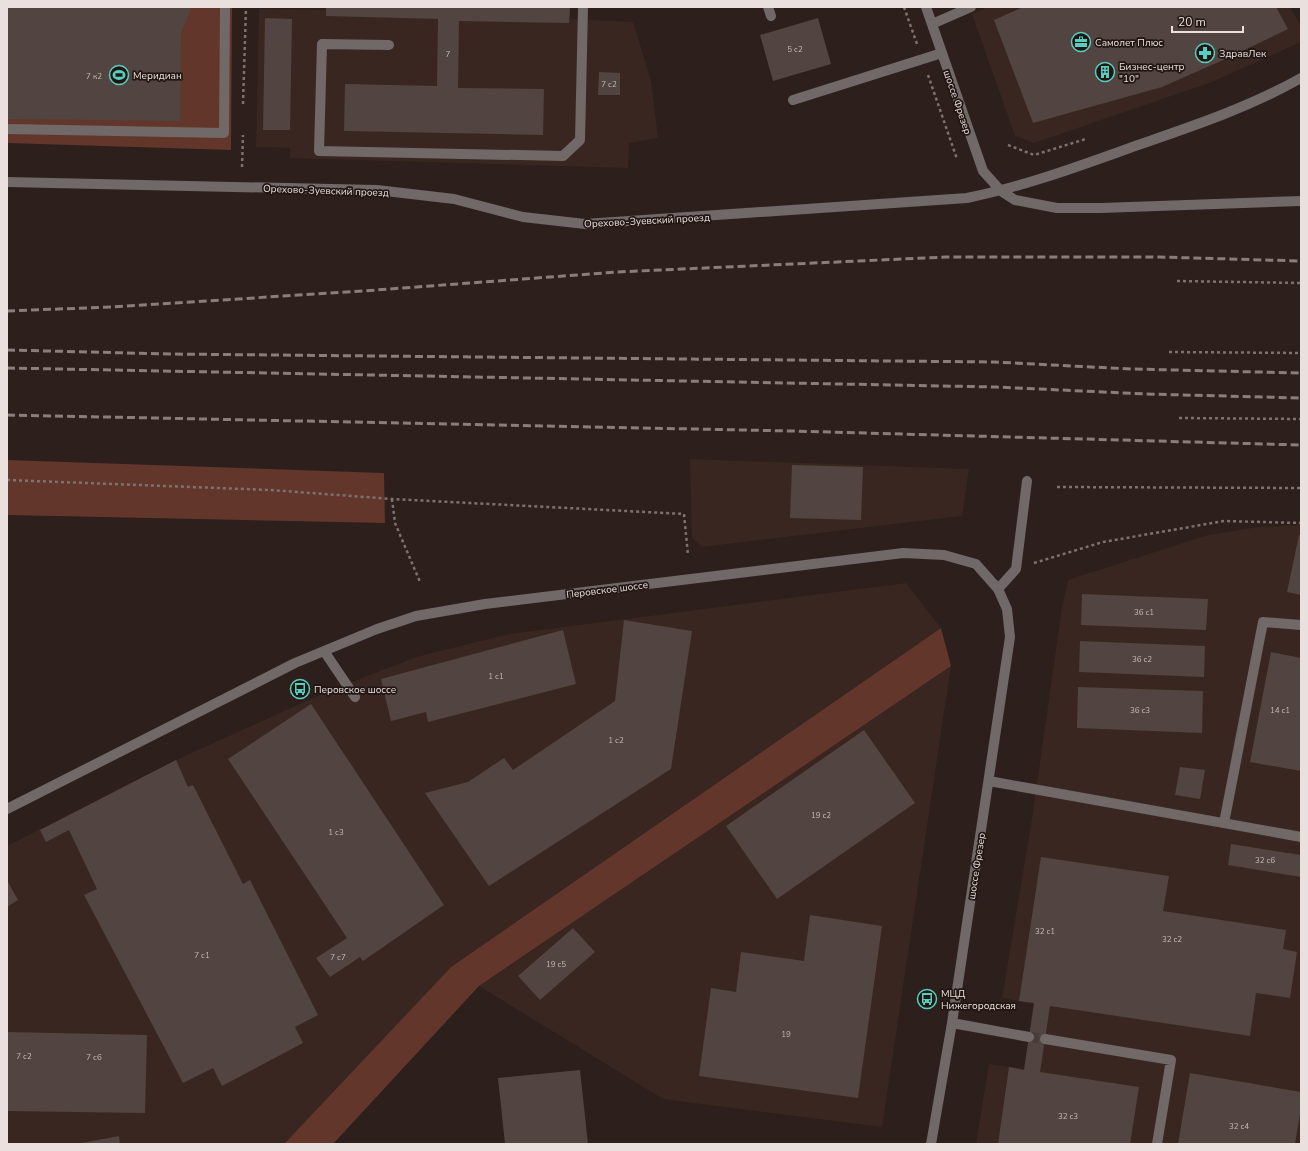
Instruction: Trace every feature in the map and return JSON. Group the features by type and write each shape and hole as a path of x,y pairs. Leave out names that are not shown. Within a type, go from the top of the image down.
{"street":[{"path":"7,129 224,133 225,7"},
{"path":"389,45 322,44 319,151 563,156 580,140 583,7"},
{"name":"шоссе Фрезер","path":"926,7 983,172 1001,191 1015,200 1057,208 1101,208 1301,201"},
{"path":"932,24 971,7"},
{"path":"793,100 942,53"},
{"name":"Орехово-Зуевский проезд","path":"7,182 377,190 454,199 523,217 585,224 967,198 1001,191 1177,131 1275,93 1301,78"},
{"path":"998,589 1016,569 1027,481"},
{"name":"Перовское шоссе","path":"7,809 295,663 377,629 416,616 438,611 903,553 944,555 976,564 998,589"},
{"name":"шоссе Фрезер","path":"931,1144 952,1023 1010,637 1007,609 998,589"},
{"path":"1224,823 1263,622 1301,625"},
{"path":"324,651 355,697"},
{"path":"988,781 1301,837"},
{"path":"952,1023 1029,1037"},
{"path":"1044,1040 1171,1060 1157,1144"}],"path":[{"path":"243,106 246,7"},
{"path":"904,7 957,160"},
{"path":"242,167 243,129"},
{"path":"1008,146 1034,155 1086,139"},
{"path":"1177,281 1301,283"},
{"path":"1169,352 1301,353"},
{"path":"1179,418 1301,419"},
{"path":"7,480 271,490 392,499 684,514 688,555"},
{"path":"1057,487 1301,488"},
{"path":"392,499 395,524 420,582"},
{"path":"1016,569 1103,542 1224,521 1301,523"}],"shaded area":[{"name":"Меридиан","path":"7,7 232,7 231,150 7,143"},
{"path":"326,7 570,7 570,19 633,22 651,80 658,138 629,143 628,168 290,158 290,148 256,147 259,9 326,10"},
{"name":"Бизнес-центр \"10\"","path":"988,7 1290,7 1301,26 1301,42 1212,82 1034,143 1015,136 972,14"},
{"path":"690,459 969,469 962,516 702,547 692,538"},
{"path":"7,460 384,473 385,523 7,515"},
{"path":"1301,525 1301,1144 976,1144 989,1064 1024,1069 1034,1004 1002,998 1033,812 1062,607 1068,580 1208,535 1258,527"},
{"path":"906,583 941,628 451,967 284,1144 7,1144 7,846 176,760 324,693 416,657 509,634"},
{"path":"941,628 951,666 479,986 333,1144 284,1144 451,967"},
{"path":"951,666 882,1127 663,1099 479,986"}],"building":[{"name":"Меридиан","path":"7,7 192,7 181,33 180,121 7,119"},
{"path":"326,7 570,7 569,23 459,21 458,88 544,89 543,135 344,131 345,84 437,86 438,19 326,16"},
{"name":"Бизнес-центр \"10\"","path":"1023,7 1276,7 1288,29 1162,87 1033,123 994,20"},
{"path":"265,18 292,19 290,130 263,130"},
{"path":"818,18 831,64 773,81 760,35"},
{"path":"599,72 620,73 620,95 598,95"},
{"path":"792,465 863,467 861,520 790,518"},
{"path":"1299,535 1301,535 1301,595 1287,592"},
{"path":"1082,594 1208,599 1206,630 1081,625"},
{"path":"624,620 692,631 671,769 489,886 425,793 468,782 504,758 513,770 615,701"},
{"path":"563,630 576,684 428,722 426,712 391,721 381,679"},
{"path":"1080,641 1205,646 1204,677 1079,672"},
{"path":"1271,652 1301,658 1301,771 1250,762"},
{"path":"1078,687 1203,691 1202,733 1077,728"},
{"path":"311,704 444,905 363,961 360,957 330,977 316,958 347,938 228,759"},
{"path":"864,730 915,803 777,899 726,826"},
{"path":"176,760 188,787 193,785 243,884 250,880 318,1015 295,1027 303,1043 222,1086 213,1068 183,1083 84,895 97,889 69,830 46,842 40,830"},
{"path":"1180,767 1205,770 1200,799 1175,795"},
{"path":"1231,844 1301,855 1301,877 1228,865"},
{"path":"1041,857 1169,876 1163,911 1286,930 1283,949 1297,952 1290,998 1256,993 1250,1036 1050,1006 1040,1072 1139,1087 1130,1144 998,1144 1009,1067 1024,1070 1034,1003 1019,1001"},
{"path":"7,880 18,900 7,907"},
{"path":"810,915 882,926 858,1098 699,1076 711,988 736,992 741,952 804,961"},
{"path":"573,928 595,952 540,1000 518,976"},
{"path":"7,1032 147,1035 145,1113 7,1111"},
{"path":"580,1070 588,1144 505,1144 498,1078"},
{"path":"1190,1073 1301,1092 1301,1108 1295,1144 1178,1144"},
{"path":"119,1136 120,1144 82,1144 82,1143"}],"tunnel":[{"path":"1029,1037 1045,1039"}],"railway":[{"path":"7,311 111,307 363,291 617,272 946,257 1159,257 1301,261"},
{"path":"7,350 170,354 994,362 1131,369 1301,373"},
{"path":"7,368 996,387 1146,394 1301,398"},
{"path":"7,415 791,431 1301,445"}],"place":[{"name":"Самолет Плюс","path":"1081,42"},
{"name":"ЗдравЛек","path":"1205,53"},
{"name":"Бизнес-центр \"10\"","path":"1105,72"},
{"name":"Меридиан","path":"119,75"},
{"name":"Перовское шоссе","path":"300,689"},
{"name":"МЦД Нижегородская","path":"927,999"}]}
